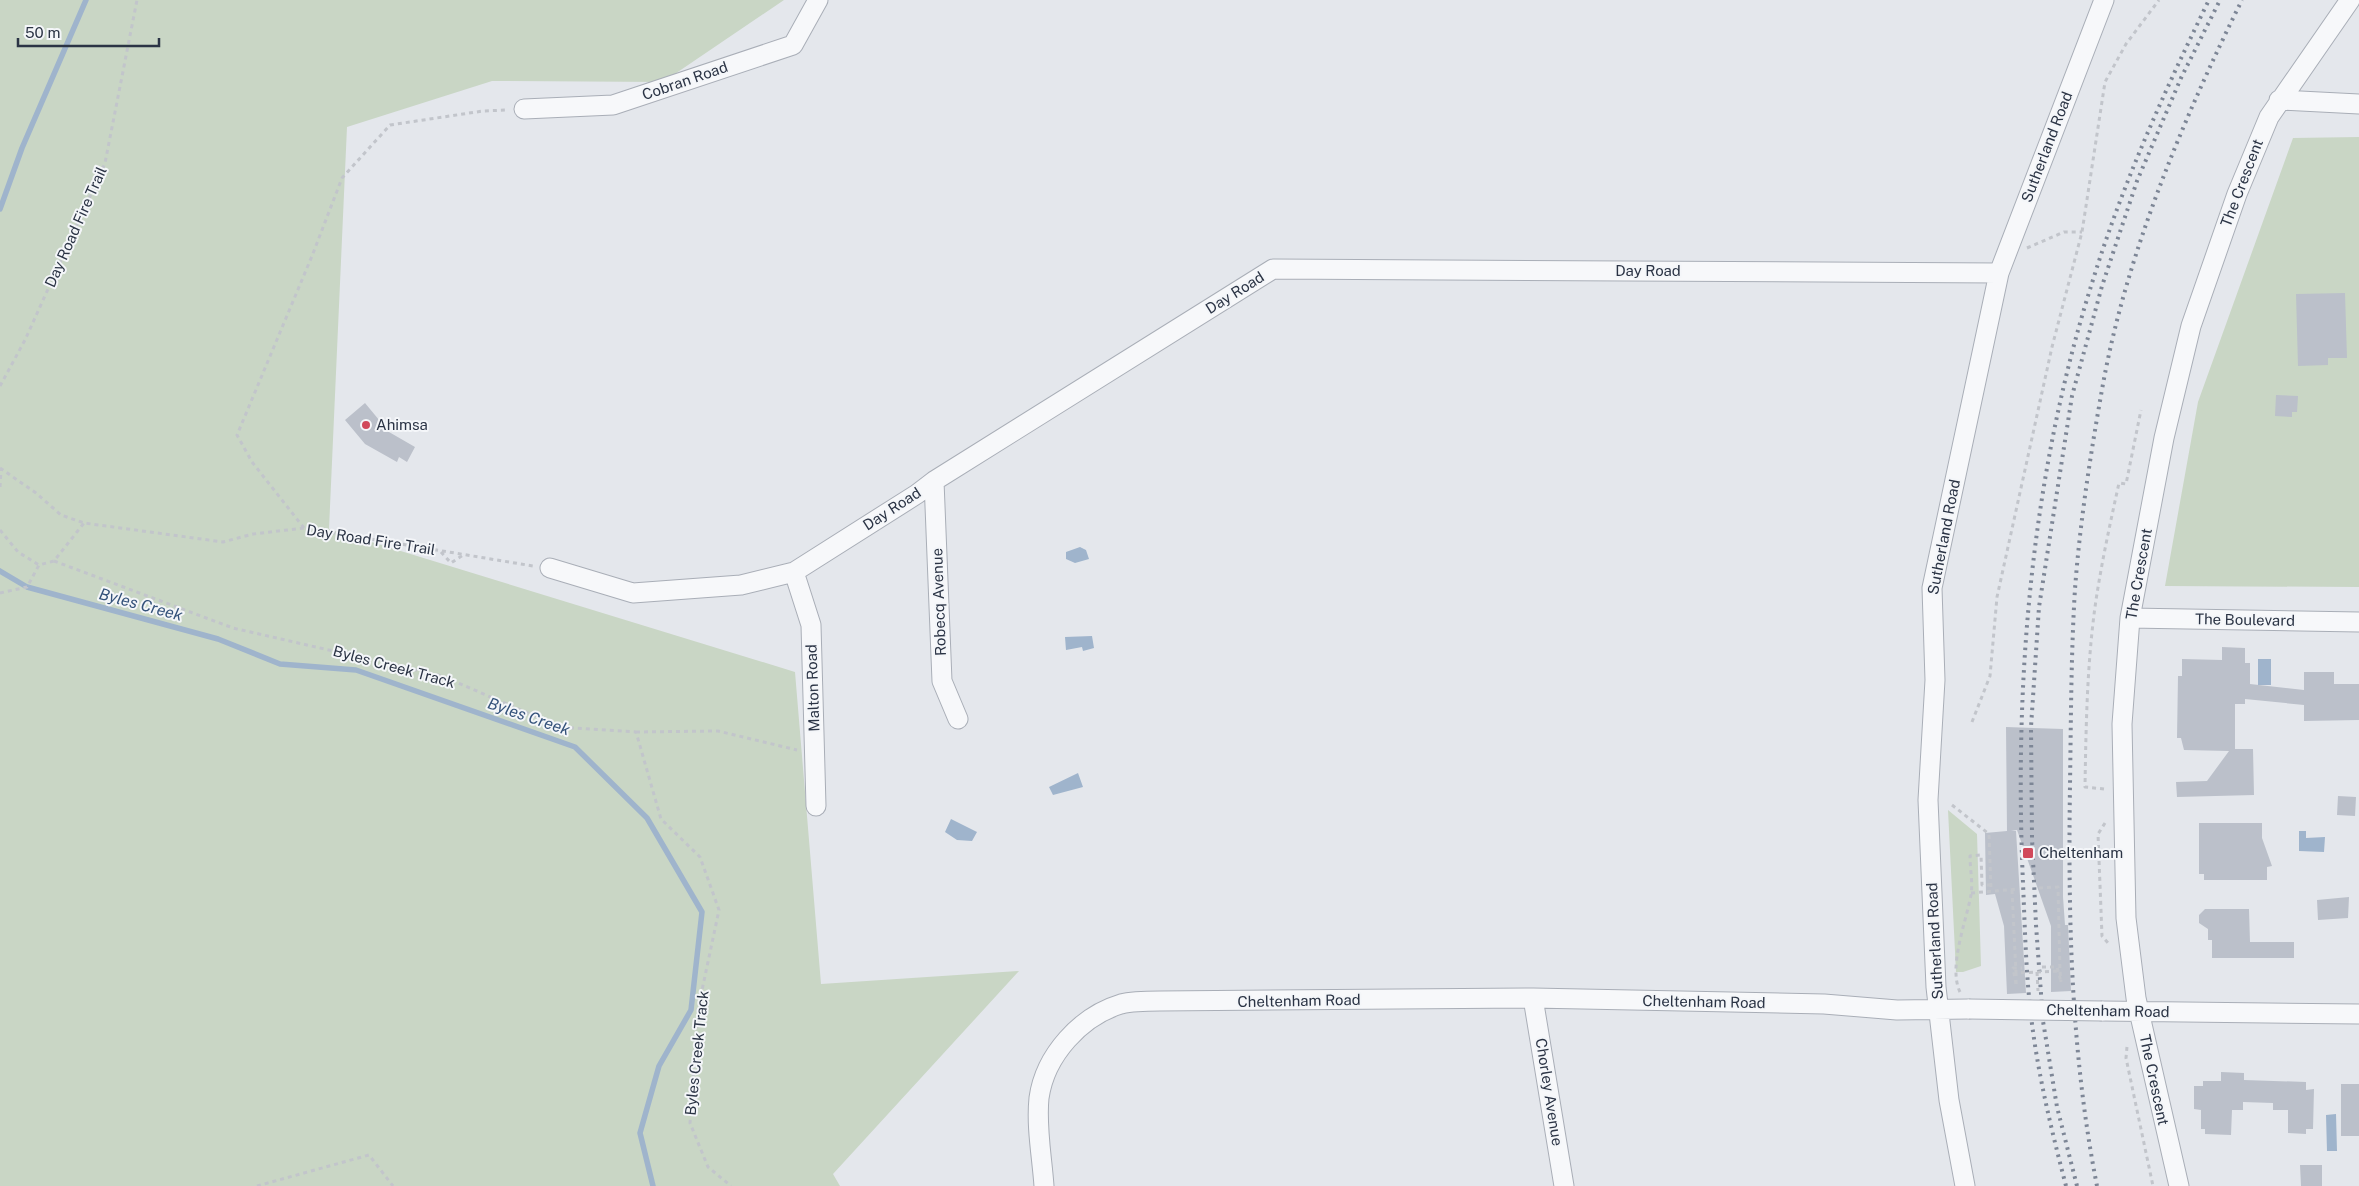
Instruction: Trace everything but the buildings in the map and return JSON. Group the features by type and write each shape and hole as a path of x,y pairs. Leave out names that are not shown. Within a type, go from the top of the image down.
{"street":[{"name":"Cobran Road","path":"524,109 613,105 793,45 818,0"},
{"name":"Sutherland Road","path":"1965,1186 1949,1100 1938,1009 1928,800 1935,680 1932,588 1999,273 2104,0"},
{"name":"The Crescent","path":"2179,1186 2139,1012 2126,918 2122,724 2130,618 2164,438 2191,326 2259,136 2279,100 2350,0"},
{"path":"2279,100 2359,104"},
{"name":"Day Road","path":"550,568 633,593 741,585 794,572 918,494 934,481 1273,269 1999,273"},
{"name":"Robecq Avenue","path":"934,481 942,680 958,719"},
{"name":"Malton Road","path":"794,572 811,625 816,806"},
{"name":"The Boulevard","path":"2130,618 2359,622"},
{"name":"Cheltenham Road","path":"1044,1186 1038,1118 1040,1096 1047,1070 1063,1045 1079,1027 1100,1012 1124,1003 1533,998 1824,1004 1897,1010 1938,1009 1968,1001 2139,1012 2359,1014"},
{"name":"Chorley Avenue","path":"1533,998 1564,1186"}],"path":[{"name":"Day Road Fire Trail","path":"0,386 26,340 105,162 137,0"},
{"path":"1972,722 1990,676 1997,597 2052,347 2082,232 2105,82 2126,44 2159,0"},
{"path":"304,528 252,462 237,435 312,256 342,178 390,125 483,111 524,109"},
{"path":"2023,250 2064,232 2082,232"},
{"path":"2104,797 2104,788 2085,786 2086,705 2090,652 2103,552 2119,483 2126,484 2141,410"},
{"name":"Day Road Fire Trail","path":"1,469 36,494 60,515 84,523 223,542 253,534 304,528 550,568"},
{"path":"0,487 1,469"},
{"path":"0,530 18,552 38,565 54,561 84,523"},
{"path":"440,551 451,563 463,555"},
{"name":"Byles Creek Track","path":"54,561 233,628 442,676 560,727 636,732 661,819 700,857 719,910 698,1009 700,1014 690,1123 708,1166 730,1186"},
{"path":"0,593 27,587 38,565"},
{"path":"636,732 718,731 814,755"},
{"path":"1952,805 1989,834 1991,891"},
{"path":"2105,815 2105,824 2098,834 2102,936 2112,950"},
{"path":"1968,1001 1960,994 1957,977 1959,948 1971,893 1970,856 1981,855 1982,885 1990,884"},
{"path":"2039,888 2058,887 2061,982 2058,966 2042,968"},
{"path":"1971,893 2019,889"},
{"path":"2012,890 2016,973 2016,984 2013,968 2022,968"},
{"path":"2016,973 2060,971"},
{"path":"2038,972 2038,995"},
{"path":"2143,1030 2128,1033 2126,1058 2153,1186"},
{"path":"258,1186 369,1155 393,1186"}],"green space":[{"path":"0,0 784,0 663,82 492,81 347,127 329,529 795,672 821,984 1019,971 833,1174 840,1186 0,1186"},
{"path":"2359,137 2359,587 2165,586 2198,402 2293,138"},
{"path":"1948,810 1977,834 1981,966 1963,972 1956,972"}],"water":[{"path":"1080,547 1086,550 1089,559 1075,563 1066,559 1066,552"},
{"path":"1092,636 1094,648 1083,651 1082,647 1066,650 1065,637"},
{"path":"2258,659 2271,659 2271,685 2258,685"},
{"path":"1078,773 1083,787 1053,795 1049,787"},
{"path":"951,819 977,832 972,841 957,840 945,832"},
{"path":"2299,831 2306,831 2306,838 2325,837 2324,852 2299,851"},
{"path":"2336,1114 2337,1151 2327,1151 2326,1115"}],"waterway":[{"name":"Byles Creek","path":"0,209 22,148 86,0"},
{"name":"Byles Creek","path":"0,571 27,587 218,639 280,664 356,670 575,747 647,818 702,912 691,1010 659,1066 640,1133 653,1186"}],"railway":[{"path":"2066,1186 2038,1065 2030,1007 2026,954 2021,807 2021,732 2031,580 2054,430 2071,356 2092,283 2130,175 2176,69 2209,0"},
{"path":"2077,1186 2057,1107 2043,1021 2036,925 2032,838 2031,727 2039,607 2072,396 2102,286 2137,181 2181,78 2220,0"},
{"path":"2097,1186 2082,1086 2073,986 2071,936 2071,687 2075,589 2083,512 2090,460 2113,335 2142,236 2178,139 2242,0"}],"place":[{"name":"Ahimsa","path":"366,425"},
{"name":"Cheltenham","path":"2028,853"}]}
